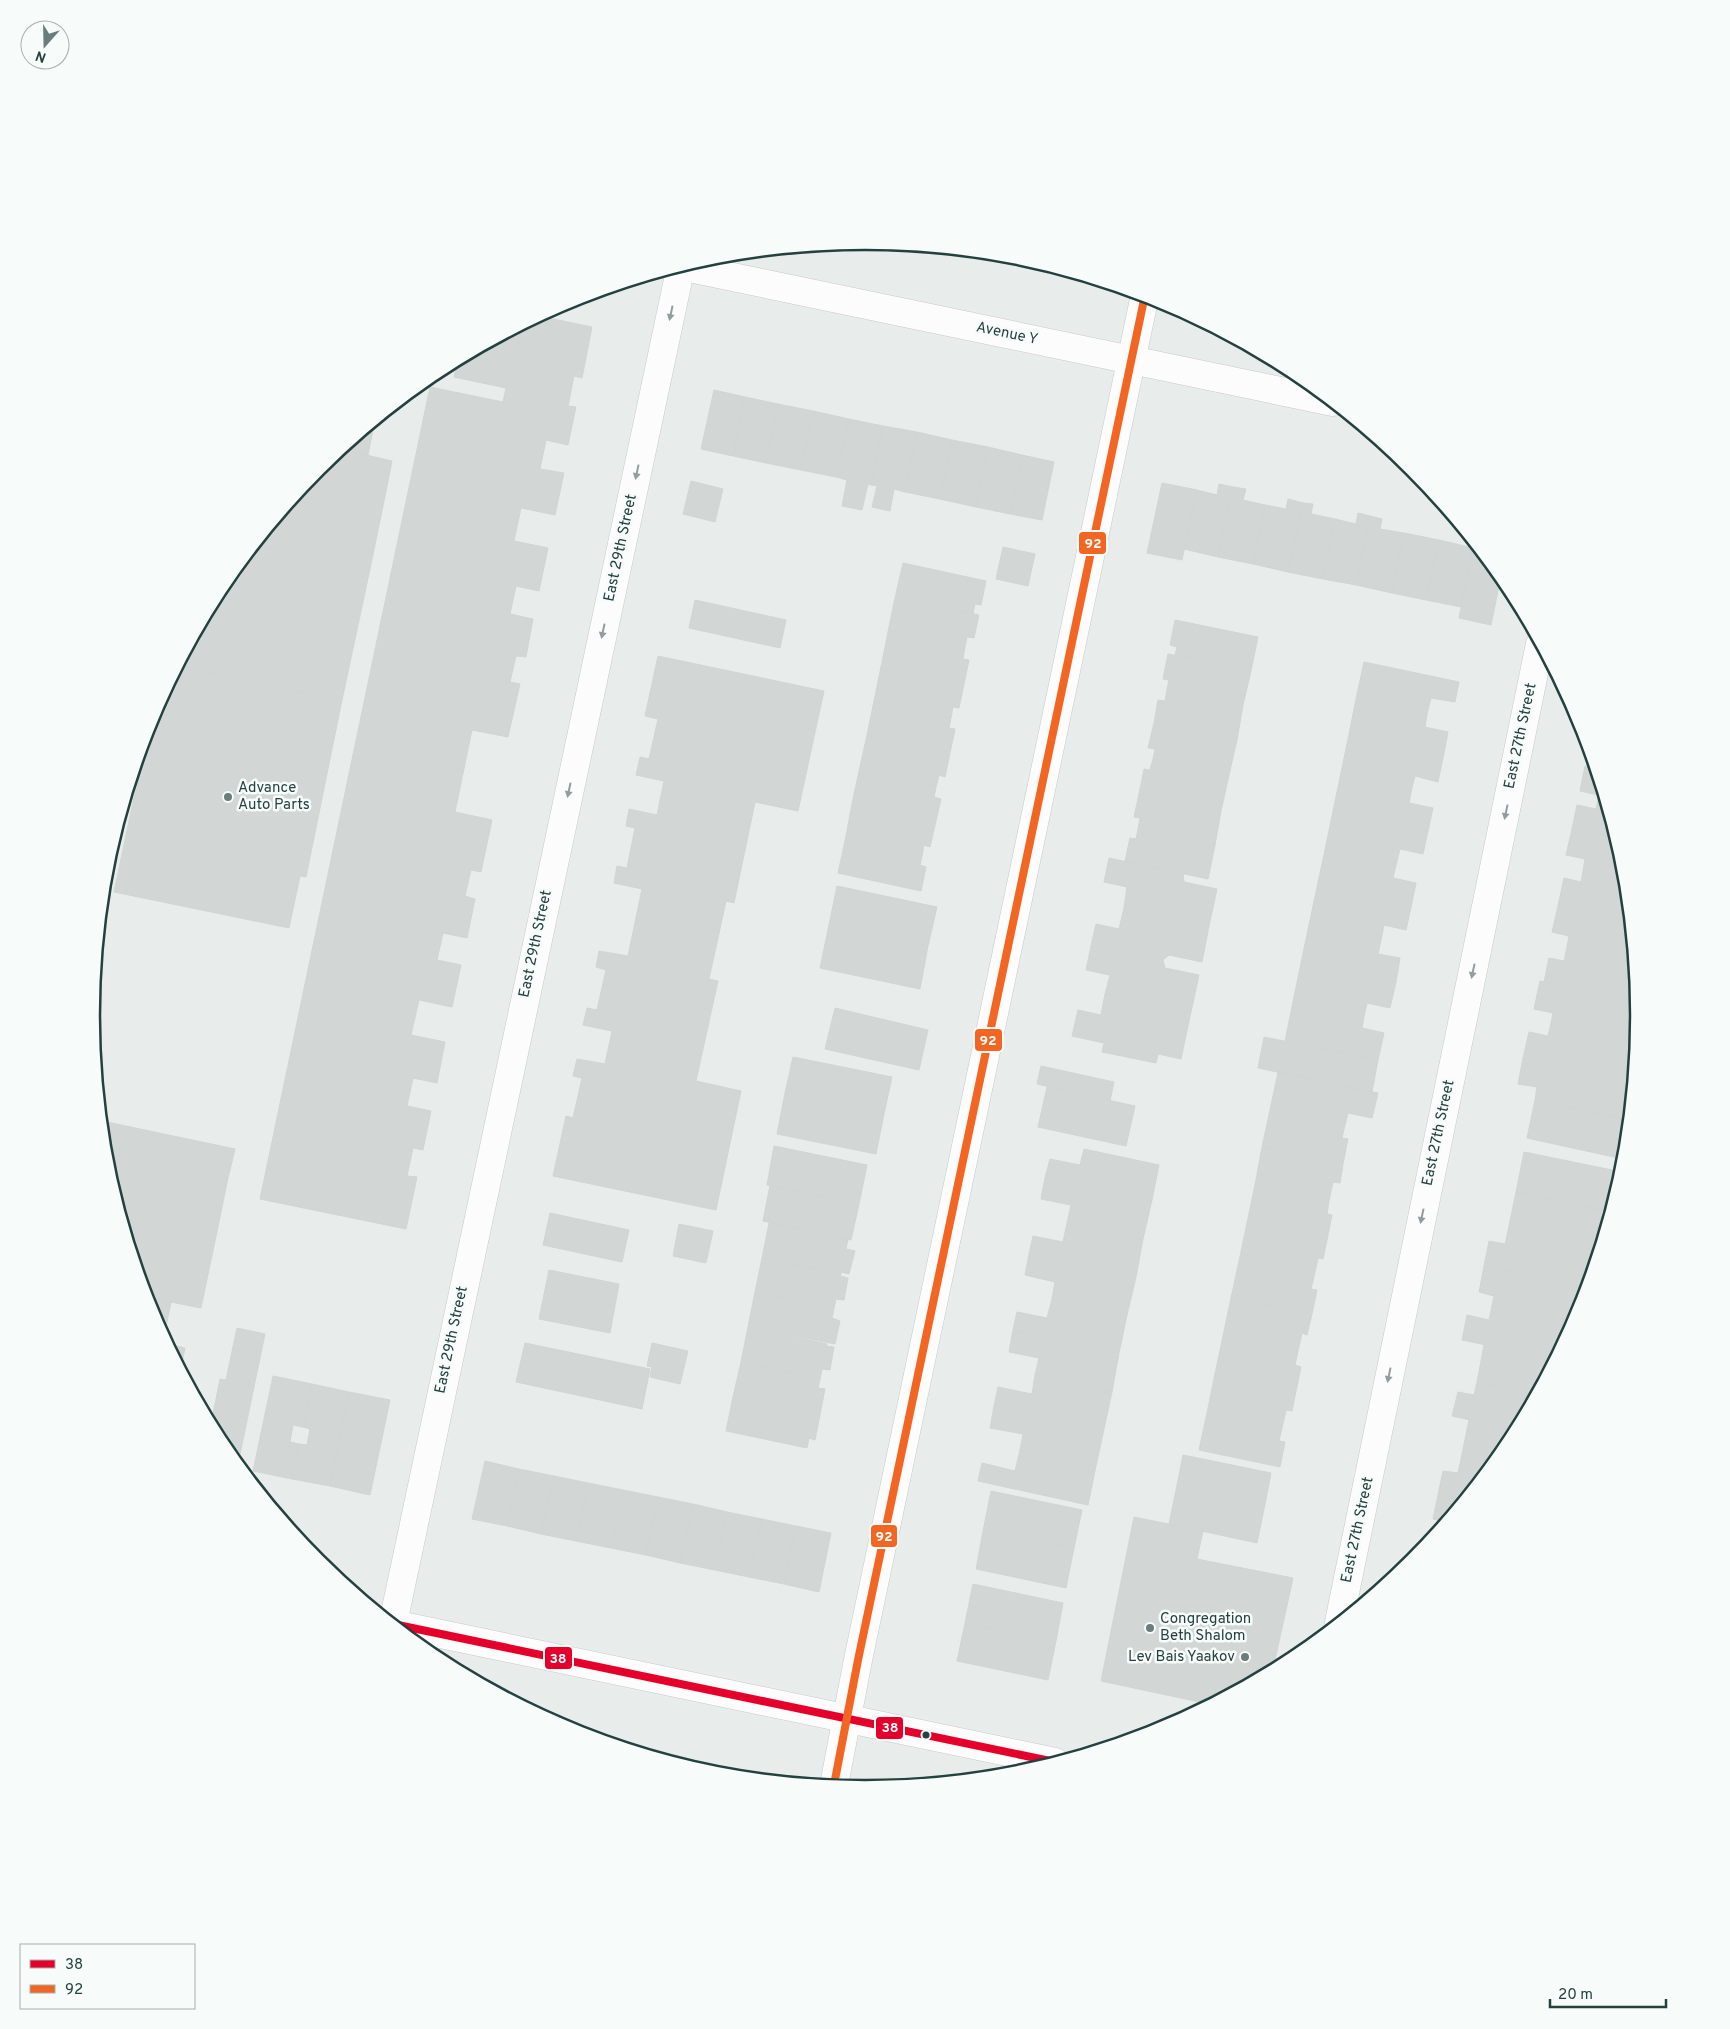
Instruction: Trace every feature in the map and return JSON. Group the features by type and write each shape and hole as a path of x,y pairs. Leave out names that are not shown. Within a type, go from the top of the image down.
{"street":[{"name":"Avenue Y","path":"695,269 1319,399"},
{"name":"East 29th Street","path":"394,1617 680,273"},
{"path":"835,1779 846,1718 1144,302"},
{"name":"East 27th Street","path":"1340,1614 1538,652"},
{"path":"405,1626 1040,1759"}],"building":[{"path":"549,318 592,327 582,378 574,376 568,406 576,407 568,445 546,440 540,469 564,473 555,515 521,508 514,541 548,548 539,591 516,586 510,614 533,619 526,657 516,656 510,682 520,684 508,737 472,730 455,812 492,820 481,872 471,870 465,896 475,899 467,938 443,933 437,960 461,965 452,1007 419,1000 411,1035 445,1042 437,1083 413,1078 407,1106 431,1111 423,1150 413,1148 407,1176 417,1177 406,1229 260,1199 430,387 503,402 506,388 454,377 456,368 527,328"},
{"path":"714,390 745,397 733,456 701,449"},
{"path":"745,397 778,404 766,463 733,456"},
{"path":"778,404 813,411 801,470 766,463"},
{"path":"813,411 849,419 836,477 801,470"},
{"path":"849,419 883,426 871,485 868,484 862,510 842,506 847,480 836,477"},
{"path":"883,426 917,432 905,492 894,489 890,511 872,507 877,486 871,485"},
{"path":"373,429 368,455 349,451"},
{"path":"917,432 952,440 940,499 905,492"},
{"path":"952,440 988,447 976,507 940,499"},
{"path":"988,447 1022,455 1010,514 976,507"},
{"path":"348,451 392,461 384,501 313,486"},
{"path":"1022,455 1054,462 1042,520 1010,514"},
{"path":"691,481 723,489 715,522 683,514"},
{"path":"1162,483 1197,490 1182,560 1147,553"},
{"path":"1219,484 1233,487 1218,557 1184,549 1197,490 1217,495"},
{"path":"313,486 384,501 370,569 260,546"},
{"path":"1233,487 1246,489 1243,500 1265,505 1253,564 1218,557"},
{"path":"1288,499 1303,503 1288,572 1253,564 1265,505 1286,509"},
{"path":"1303,503 1313,504 1311,514 1335,519 1323,579 1288,572"},
{"path":"1358,513 1370,516 1356,585 1323,579 1335,519 1356,524"},
{"path":"1370,516 1382,519 1380,529 1404,533 1392,593 1356,585"},
{"path":"1404,533 1439,540 1426,600 1392,593"},
{"path":"1439,540 1471,547 1473,550 1461,607 1426,600"},
{"path":"260,546 370,569 342,700 184,667 202,632 229,589"},
{"path":"1003,547 1035,554 1028,586 996,579"},
{"path":"1473,550 1499,586 1491,625 1459,618"},
{"path":"903,563 986,581 981,605 975,604 973,614 895,598"},
{"path":"895,598 979,615 974,638 967,637 965,647 888,632"},
{"path":"695,600 786,620 780,648 689,628"},
{"path":"1175,620 1258,637 1251,671 1175,655 1177,647 1170,645"},
{"path":"888,632 965,647 963,659 969,660 964,684 881,667"},
{"path":"1168,654 1251,671 1243,705 1167,689 1169,680 1163,679"},
{"path":"658,656 824,691 798,811 755,802 734,903 726,901 709,979 718,981 696,1081 741,1091 716,1210 553,1176 566,1116 573,1118 582,1078 573,1076 577,1059 605,1064 612,1031 583,1025 587,1008 597,1010 606,970 596,967 599,951 628,956 642,889 614,883 617,866 627,868 635,828 626,826 629,809 657,815 664,781 636,775 640,757 649,759 658,719 645,716"},
{"path":"1364,662 1459,682 1455,702 1431,698 1427,714 1356,699"},
{"name":"Advance Auto Parts","path":"184,667 342,700 306,877 300,876 289,928 114,892 138,779 158,722"},
{"path":"881,667 964,684 959,708 953,707 951,718 874,701"},
{"path":"1167,689 1243,705 1237,740 1154,723 1158,700 1165,701"},
{"path":"1356,699 1427,714 1425,727 1448,732 1444,753 1349,734"},
{"path":"874,701 951,718 949,728 955,729 950,753 867,735"},
{"path":"1154,723 1237,740 1229,775 1153,759 1155,749 1148,748"},
{"path":"1349,734 1444,753 1438,782 1415,776 1412,788 1341,773"},
{"path":"867,735 950,753 945,777 939,775 936,787 859,771"},
{"path":"1153,759 1229,775 1221,811 1139,794 1144,769 1150,770"},
{"path":"1585,766 1588,766 1597,795 1580,791"},
{"path":"859,771 936,787 934,797 941,799 936,821 852,804"},
{"path":"1341,773 1412,788 1409,803 1433,808 1428,831 1333,811"},
{"path":"1139,794 1221,811 1215,845 1138,829 1140,818 1134,817"},
{"path":"1598,799 1608,836 1572,829 1577,805 1596,809"},
{"path":"852,804 936,821 930,847 924,845 922,856 845,841"},
{"path":"1333,811 1428,831 1423,854 1400,849 1396,865 1325,850"},
{"path":"1138,829 1215,845 1208,879 1125,861 1130,838 1136,839"},
{"path":"1572,829 1608,836 1617,878 1583,871 1585,859 1566,855"},
{"path":"845,841 922,856 920,865 926,867 921,891 838,873"},
{"path":"1325,850 1396,865 1393,878 1416,883 1411,907 1317,887"},
{"path":"1109,858 1183,874 1184,882 1217,889 1209,926 1124,908 1127,887 1104,882"},
{"path":"1583,871 1617,878 1623,920 1558,906 1564,878 1581,882"},
{"path":"837,886 937,907 928,946 829,925"},
{"path":"1317,887 1411,907 1406,930 1384,925 1381,940 1309,925"},
{"path":"1558,906 1623,920 1628,961 1567,947 1569,936 1552,932"},
{"path":"1124,908 1209,926 1202,962 1169,955 1163,960 1091,946 1096,924 1119,929"},
{"path":"829,925 928,946 920,989 820,968"},
{"path":"1309,925 1381,940 1378,954 1400,958 1396,982 1301,963"},
{"path":"1091,946 1163,960 1165,968 1199,975 1191,1012 1105,994 1110,975 1086,970"},
{"path":"1567,947 1628,961 1629,999 1544,982 1549,958 1564,961"},
{"path":"1301,963 1396,982 1390,1008 1367,1003 1364,1017 1293,1002"},
{"path":"1540,981 1629,999 1629,1040 1551,1023 1553,1013 1534,1009"},
{"path":"1105,994 1191,1012 1181,1059 1158,1054 1156,1063 1102,1052 1104,1043 1072,1036 1078,1010 1101,1015"},
{"path":"1293,1002 1364,1017 1362,1028 1384,1033 1378,1060 1285,1041"},
{"path":"835,1008 928,1030 919,1070 825,1049"},
{"path":"1551,1023 1629,1040 1627,1079 1523,1058 1529,1032 1548,1036"},
{"path":"1264,1037 1378,1060 1372,1092 1258,1068"},
{"path":"793,1057 892,1077 884,1114 785,1093"},
{"path":"1523,1058 1627,1079 1621,1118 1535,1100 1537,1087 1518,1084"},
{"path":"1041,1066 1114,1082 1110,1101 1037,1084"},
{"path":"1278,1072 1378,1093 1372,1118 1348,1113 1345,1125 1270,1110"},
{"path":"1047,1087 1135,1106 1126,1146 1038,1127"},
{"path":"785,1093 884,1114 876,1154 777,1134"},
{"path":"1535,1100 1622,1119 1616,1157 1527,1138"},
{"path":"1270,1110 1345,1125 1342,1138 1348,1139 1343,1164 1262,1147"},
{"path":"108,1122 235,1149 228,1178 113,1154"},
{"path":"774,1146 867,1165 859,1204 767,1185"},
{"path":"1262,1147 1343,1164 1340,1183 1333,1182 1329,1201 1255,1185"},
{"path":"1084,1149 1159,1165 1152,1200 1045,1178 1050,1159 1080,1165"},
{"path":"1524,1152 1614,1170 1604,1211 1516,1192"},
{"path":"113,1154 228,1178 214,1246 131,1228"},
{"path":"1045,1178 1152,1200 1143,1239 1067,1223 1071,1205 1041,1199"},
{"path":"770,1185 859,1204 851,1240 763,1221"},
{"path":"1255,1185 1329,1201 1327,1214 1332,1215 1327,1240 1247,1223"},
{"path":"1516,1192 1602,1210 1593,1249 1508,1231"},
{"path":"550,1213 629,1230 622,1262 543,1245"},
{"path":"769,1223 848,1239 846,1249 855,1251 849,1274 762,1258"},
{"path":"1067,1223 1143,1239 1136,1277 1029,1254 1033,1236 1063,1242"},
{"path":"1247,1223 1327,1240 1323,1259 1318,1258 1314,1277 1239,1261"},
{"path":"679,1224 713,1231 706,1263 673,1256"},
{"path":"131,1228 214,1246 201,1308 155,1299"},
{"path":"1508,1231 1593,1249 1580,1286 1484,1266 1489,1241 1505,1244"},
{"path":"1029,1254 1136,1277 1127,1315 1052,1299 1055,1282 1025,1275"},
{"path":"762,1258 841,1274 840,1276 848,1278 844,1300 836,1299 834,1308 755,1292"},
{"path":"1239,1261 1314,1277 1311,1289 1317,1290 1312,1314 1231,1298"},
{"path":"1484,1266 1580,1286 1566,1321 1492,1306 1494,1296 1479,1292"},
{"path":"549,1270 619,1284 610,1333 539,1319"},
{"path":"755,1292 834,1308 832,1318 840,1321 835,1344 748,1327"},
{"path":"1231,1298 1312,1314 1307,1335 1302,1333 1298,1351 1223,1336"},
{"path":"155,1299 171,1302 166,1325"},
{"path":"1052,1299 1127,1315 1119,1353 1013,1330 1017,1312 1047,1318"},
{"path":"1492,1306 1566,1321 1548,1358 1462,1340 1467,1315 1489,1320"},
{"path":"748,1327 834,1347 830,1370 822,1369 820,1379 741,1362"},
{"path":"237,1328 265,1334 240,1455 213,1414 220,1379 226,1380"},
{"path":"1013,1330 1119,1353 1112,1392 1035,1375 1039,1358 1009,1352"},
{"path":"1223,1336 1298,1351 1295,1365 1301,1367 1296,1391 1215,1374"},
{"path":"525,1343 650,1369 642,1409 516,1382"},
{"path":"652,1343 688,1351 680,1384 650,1377 652,1367 647,1366"},
{"path":"1484,1345 1548,1358 1530,1393 1477,1382"},
{"path":"176,1346 185,1348 183,1360"},
{"path":"741,1362 820,1379 818,1388 825,1389 820,1415 733,1397"},
{"path":"1215,1374 1296,1391 1292,1411 1286,1410 1282,1428 1207,1413"},
{"path":"1035,1375 1112,1392 1104,1429 994,1406 998,1387 1032,1394"},
{"path":"273,1376 312,1384 303,1427 293,1425 290,1442 299,1444 292,1479 253,1471"},
{"path":"1477,1382 1530,1393 1508,1428 1452,1416 1458,1392 1474,1395"},
{"path":"312,1384 349,1392 330,1486 292,1479 299,1444 307,1445 310,1429 303,1427"},
{"path":"349,1392 390,1400 370,1495 330,1486"},
{"path":"733,1397 820,1415 815,1440 809,1438 807,1448 726,1431"},
{"path":"994,1406 1104,1429 1096,1466 1020,1450 1023,1434 990,1428"},
{"path":"1207,1413 1282,1428 1279,1441 1285,1442 1280,1467 1199,1450"},
{"path":"1469,1420 1508,1428 1483,1464 1461,1459"},
{"path":"1020,1450 1096,1466 1088,1505 978,1481 982,1463 1015,1471"},
{"path":"1183,1455 1271,1473 1264,1509 1176,1490"},
{"path":"1461,1459 1483,1464 1457,1499 1438,1495 1443,1471 1458,1473"},
{"path":"485,1461 519,1469 507,1526 472,1519"},
{"path":"519,1469 554,1476 541,1534 507,1526"},
{"path":"554,1476 588,1483 576,1541 541,1534"},
{"path":"588,1483 623,1490 611,1548 576,1541"},
{"path":"623,1490 658,1497 646,1555 611,1548"},
{"path":"1176,1490 1264,1509 1257,1543 1169,1524"},
{"path":"991,1491 1082,1510 1074,1548 983,1531"},
{"path":"1438,1495 1457,1499 1439,1520 1433,1519"},
{"path":"658,1497 693,1504 680,1563 646,1555"},
{"path":"693,1504 727,1512 715,1570 680,1563"},
{"path":"727,1512 762,1519 749,1577 715,1570"},
{"path":"1134,1517 1203,1531 1197,1559 1293,1578 1275,1660 1248,1677 1200,1702 1101,1681"},
{"path":"762,1519 796,1526 784,1584 749,1577"},
{"path":"796,1526 831,1533 819,1592 784,1584"},
{"path":"983,1531 1074,1548 1066,1588 976,1569"},
{"path":"973,1584 1063,1603 1056,1641 965,1623"},
{"path":"965,1623 1056,1641 1048,1680 957,1661"}],"transit line":[{"name":"92","path":"835,1779 858,1660 1143,302"},
{"name":"38","path":"407,1627 1039,1759"}],"place":[{"name":"Advance Auto Parts","path":"228,797"},
{"name":"Congregation Beth Shalom","path":"1150,1628"},
{"name":"Lev Bais Yaakov","path":"1245,1657"}]}
